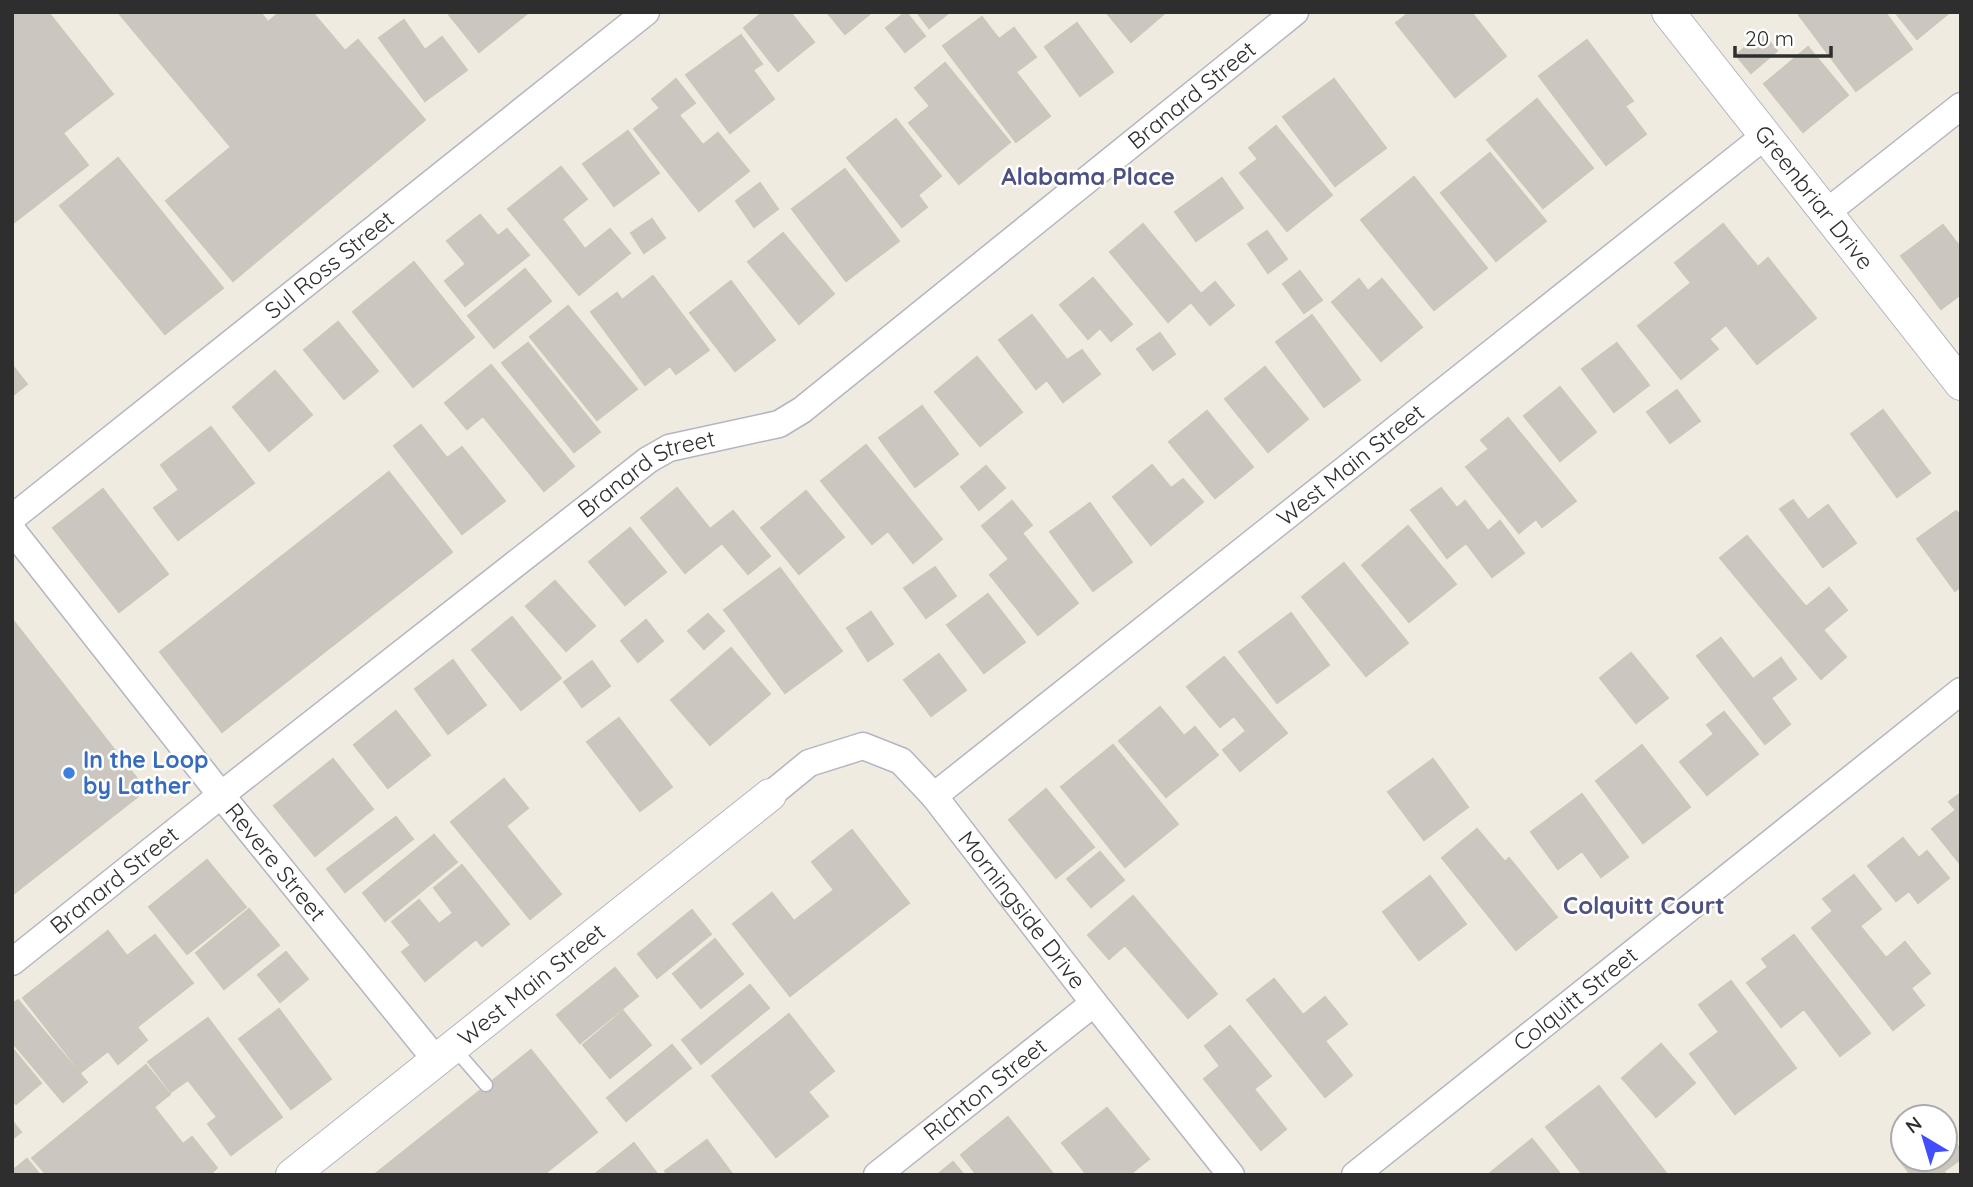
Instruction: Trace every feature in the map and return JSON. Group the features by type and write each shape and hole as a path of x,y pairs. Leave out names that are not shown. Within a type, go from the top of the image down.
{"street":[{"name":"Sul Ross Street","path":"12,517 646,12"},
{"name":"Branard Street","path":"12,962 221,794 648,460 669,449 779,424 802,410 1295,12"},
{"name":"Greenbriar Drive","path":"1668,12 1961,383"},
{"path":"1826,212 1961,106"},
{"name":"West Main Street","path":"934,796 1766,135"},
{"name":"Revere Street","path":"12,530 221,794 445,1053"},
{"name":"Colquitt Street","path":"1354,1175 1961,691"},
{"name":"Morningside Drive","path":"770,795 810,764 863,746 901,761 934,796 1231,1175"},
{"name":"West Main Street","path":"292,1175 770,795"},
{"name":"Richton Street","path":"877,1175 1094,1003"}],"lane":[{"path":"445,1053 486,1086"}],"building":[{"path":"12,12 48,12 113,94 63,133 88,165 12,224"},
{"path":"118,12 260,12 268,22 280,12 312,12 345,51 358,40 425,120 233,281 166,201 231,147"},
{"path":"447,12 529,12 479,52"},
{"path":"763,12 790,12 814,42 778,71 744,28"},
{"path":"827,12 872,12 845,34"},
{"path":"906,12 925,36 905,52 886,28"},
{"path":"917,12 950,12 929,28"},
{"path":"1106,12 1166,12 1131,42"},
{"path":"1410,12 1471,12 1506,56 1455,97 1396,23"},
{"path":"1802,12 1885,12 1912,49 1856,91 1799,15"},
{"path":"1895,12 1950,12 1917,39"},
{"path":"982,17 999,39 1014,28 1036,57 1016,72 1050,116 1016,142 943,46"},
{"path":"404,20 425,50 442,37 467,70 425,101 379,38"},
{"path":"1077,23 1113,72 1080,96 1045,47"},
{"path":"1762,33 1777,51 1751,73 1736,55"},
{"path":"741,35 762,64 753,70 774,99 730,133 686,75"},
{"path":"1587,40 1633,101 1625,106 1646,134 1606,165 1539,76"},
{"path":"1808,47 1848,95 1803,132 1764,84"},
{"path":"945,63 1010,142 959,184 909,123 930,106 915,88"},
{"path":"676,79 695,103 679,115 703,145 718,133 749,171 699,211 634,129 660,108 652,99"},
{"path":"1334,79 1386,148 1335,186 1283,117"},
{"path":"1537,99 1593,168 1543,208 1487,140"},
{"path":"896,119 941,176 918,195 927,207 902,227 847,158"},
{"path":"1276,126 1332,195 1287,231 1240,173 1258,159 1249,148"},
{"path":"628,131 659,173 614,206 583,164"},
{"path":"1490,153 1546,221 1496,261 1441,193"},
{"path":"118,158 223,288 165,334 60,206"},
{"path":"561,167 587,199 562,219 585,249 610,229 630,253 579,295 508,209"},
{"path":"845,169 899,241 846,281 792,209"},
{"path":"1414,177 1487,268 1434,310 1361,220"},
{"path":"1222,178 1243,208 1196,241 1175,212"},
{"path":"760,183 778,209 754,227 736,201"},
{"path":"480,215 498,236 507,229 529,255 465,306 445,281 466,264 447,241"},
{"path":"652,219 665,238 644,253 631,233"},
{"path":"1143,224 1201,294 1215,282 1234,305 1210,325 1191,302 1168,322 1110,252"},
{"path":"1723,224 1758,267 1768,258 1816,318 1757,364 1726,325 1709,339 1718,349 1681,379 1638,326 1691,283 1675,263"},
{"path":"1943,225 1961,248 1961,294 1941,309 1901,256"},
{"path":"1267,231 1287,259 1268,273 1248,244"},
{"path":"783,233 834,294 799,324 748,262"},
{"path":"414,262 474,337 413,387 353,312"},
{"path":"525,269 551,301 494,348 468,316"},
{"path":"1300,271 1322,300 1304,313 1283,284"},
{"path":"653,276 709,350 676,374 670,366 645,385 591,312 617,293 622,300"},
{"path":"1093,278 1132,324 1111,341 1100,328 1088,339 1060,305"},
{"path":"1359,279 1368,291 1382,279 1422,327 1381,361 1332,302"},
{"path":"731,281 775,340 735,371 690,313"},
{"path":"568,306 637,389 597,420 530,337"},
{"path":"1032,315 1067,360 1082,350 1100,374 1063,402 1047,380 1036,389 999,340"},
{"path":"1312,315 1360,380 1324,407 1276,342"},
{"path":"338,322 378,371 344,399 304,350"},
{"path":"1160,333 1175,354 1153,370 1137,349"},
{"path":"528,343 600,432 574,452 502,363"},
{"path":"1617,343 1649,385 1614,412 1582,369"},
{"path":"977,357 1022,412 980,446 935,392"},
{"path":"12,365 27,384 12,396"},
{"path":"491,365 574,466 544,491 483,416 467,429 445,403"},
{"path":"1265,367 1308,419 1268,452 1225,399"},
{"path":"275,371 312,415 269,451 233,407"},
{"path":"1560,387 1596,432 1560,461 1524,416"},
{"path":"1677,390 1700,421 1670,443 1647,412"},
{"path":"922,406 958,454 915,487 879,438"},
{"path":"1883,410 1930,473 1897,497 1851,434"},
{"path":"1207,411 1253,467 1215,498 1169,442"},
{"path":"1508,418 1576,501 1542,527 1536,519 1519,533 1466,467 1489,449 1481,440"},
{"path":"421,425 447,458 462,447 505,501 462,534 394,446"},
{"path":"211,427 254,483 178,540 154,508 179,490 161,465"},
{"path":"866,445 942,539 913,563 888,531 872,544 821,481"},
{"path":"1152,465 1171,488 1183,479 1203,502 1151,545 1113,497"},
{"path":"986,466 1005,488 979,510 961,487"},
{"path":"389,472 452,552 222,732 160,652"},
{"path":"677,488 710,529 733,511 770,556 748,574 722,543 685,573 641,518"},
{"path":"1441,488 1457,508 1465,501 1488,531 1500,521 1524,553 1492,577 1466,543 1447,558 1411,510"},
{"path":"103,489 168,574 119,612 53,528"},
{"path":"806,491 844,537 799,574 761,528"},
{"path":"1793,500 1808,520 1828,505 1856,543 1823,567 1780,509"},
{"path":"1012,501 1032,525 1022,533 1078,603 1038,635 990,575 1009,559 982,526"},
{"path":"1090,503 1132,562 1093,591 1050,532"},
{"path":"1956,511 1961,516 1961,586 1955,591 1917,539"},
{"path":"1408,526 1456,584 1409,622 1362,565"},
{"path":"630,528 666,572 625,605 589,562"},
{"path":"1747,536 1806,607 1829,588 1847,610 1823,630 1846,657 1821,679 1720,558"},
{"path":"1344,563 1408,643 1366,676 1302,597"},
{"path":"935,567 956,596 926,618 904,588"},
{"path":"780,568 842,651 785,693 724,610"},
{"path":"555,581 595,626 566,651 526,606"},
{"path":"988,594 1025,642 984,673 947,625"},
{"path":"871,612 893,644 868,661 847,628"},
{"path":"1291,613 1329,665 1277,703 1239,652"},
{"path":"708,614 724,631 704,649 688,631"},
{"path":"512,617 561,678 521,710 472,650"},
{"path":"12,619 146,790 12,895"},
{"path":"646,620 663,641 638,662 621,641"},
{"path":"1721,638 1753,679 1781,658 1796,679 1771,698 1790,724 1765,744 1697,656"},
{"path":"731,648 770,694 710,745 671,700"},
{"path":"1631,653 1668,698 1636,723 1600,678"},
{"path":"939,654 966,690 931,716 904,680"},
{"path":"1224,657 1287,733 1240,771 1223,750 1246,731 1234,716 1220,727 1187,687"},
{"path":"453,660 486,705 448,734 415,689"},
{"path":"592,661 610,686 582,707 564,682"},
{"path":"1160,707 1184,736 1195,727 1218,755 1166,797 1119,741"},
{"path":"396,711 430,755 388,788 354,745"},
{"path":"1724,712 1758,754 1707,795 1680,762 1714,734 1707,725"},
{"path":"619,718 672,787 640,811 587,742"},
{"path":"1113,745 1178,824 1125,867 1061,787"},
{"path":"1642,745 1690,807 1643,843 1596,781"},
{"path":"333,759 373,809 315,856 274,806"},
{"path":"1433,759 1468,807 1424,840 1388,792"},
{"path":"504,779 528,808 506,826 561,894 530,919 451,822"},
{"path":"1046,789 1094,847 1056,878 1009,820"},
{"path":"1961,793 1961,865 1932,829 1956,810 1949,802"},
{"path":"1582,794 1628,857 1601,877 1582,851 1558,869 1531,832"},
{"path":"396,817 413,839 345,892 327,869"},
{"path":"1477,829 1505,862 1509,858 1557,917 1516,950 1442,858"},
{"path":"852,830 909,903 790,996 733,924 772,893 794,921 834,890 812,862"},
{"path":"434,835 457,862 385,921 363,893"},
{"path":"1903,838 1919,858 1927,851 1949,878 1918,903 1909,891 1896,901 1868,866"},
{"path":"1100,852 1124,880 1091,907 1067,879"},
{"path":"207,860 246,907 187,954 149,907"},
{"path":"462,865 509,924 482,946 476,939 425,981 402,952 411,945 392,922 419,900 439,924 453,913 434,888"},
{"path":"1854,875 1881,909 1860,926 1886,958 1905,942 1930,973 1911,988 1924,1005 1893,1030 1812,928 1833,911 1823,899"},
{"path":"1430,876 1466,924 1419,960 1383,912"},
{"path":"1133,896 1217,994 1188,1018 1125,945 1109,959 1088,935"},
{"path":"249,909 279,945 224,989 196,953"},
{"path":"692,910 711,934 657,978 638,954"},
{"path":"108,931 127,956 155,935 193,983 137,1027 147,1040 118,1064 108,1051 81,1072 23,998"},
{"path":"1794,935 1870,1033 1840,1056 1804,1009 1781,1027 1747,983 1768,967 1762,959"},
{"path":"715,939 743,974 701,1008 673,974"},
{"path":"286,952 308,979 280,1002 258,975"},
{"path":"615,968 638,996 580,1043 557,1015"},
{"path":"1274,979 1303,1015 1325,997 1347,1024 1325,1041 1352,1075 1325,1097 1247,1000"},
{"path":"1731,981 1796,1068 1735,1114 1690,1054 1719,1032 1699,1005"},
{"path":"750,985 769,1008 701,1064 682,1040"},
{"path":"18,1000 87,1082 63,1102 12,1042 12,1004"},
{"path":"279,1009 331,1079 291,1109 239,1039"},
{"path":"623,1011 651,1045 610,1078 583,1045"},
{"path":"789,1014 834,1071 808,1092 828,1116 776,1157 712,1076"},
{"path":"208,1018 282,1117 231,1155 208,1124 217,1117 188,1080 171,1092 148,1062"},
{"path":"1230,1026 1271,1076 1254,1089 1286,1129 1261,1150 1204,1079 1220,1066 1205,1046"},
{"path":"1661,1044 1695,1083 1656,1117 1622,1078"},
{"path":"672,1045 691,1068 626,1121 607,1098"},
{"path":"12,1048 41,1083 16,1104 12,1099"},
{"path":"531,1050 597,1132 543,1175 374,1175"},
{"path":"146,1065 170,1094 154,1107 183,1144 192,1137 217,1168 209,1175 71,1175 68,1172 65,1175 47,1175 32,1158"},
{"path":"1599,1086 1666,1173 1583,1175 1546,1127"},
{"path":"1107,1108 1149,1159 1129,1175 1087,1175 1062,1143"},
{"path":"1008,1117 1054,1175 977,1175 961,1155"},
{"path":"12,1121 21,1132 12,1139"},
{"path":"1532,1139 1561,1175 1490,1173"},
{"path":"707,1140 733,1175 668,1175 665,1171"},
{"path":"634,1143 658,1175 594,1175"},
{"path":"27,1159 40,1175 12,1175 12,1171"},
{"path":"953,1162 964,1175 937,1175"},
{"path":"1909,1173 1946,1175 1911,1175"}],"place":[{"name":"In the Loop by Lather","path":"69,773"}],"district":[{"name":"Alabama Place","path":"1088,177"},
{"name":"Colquitt Court","path":"1644,906"}]}
